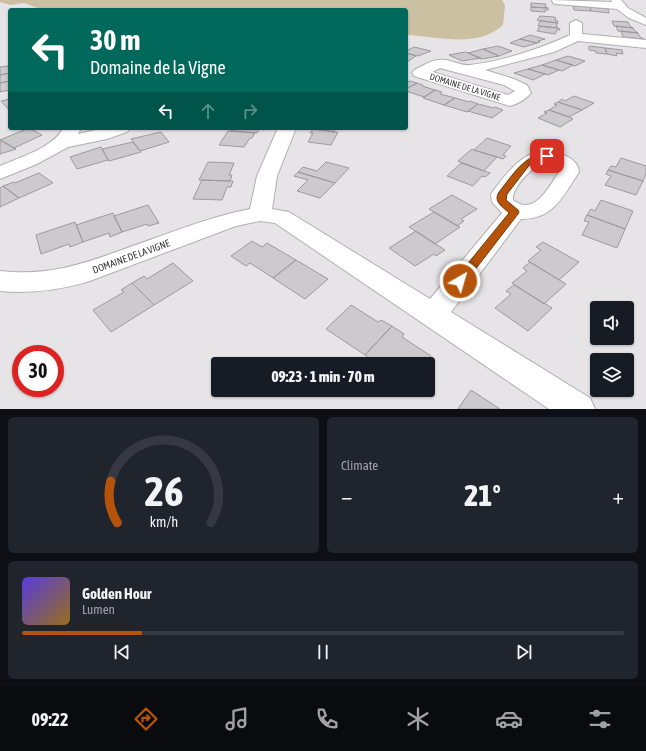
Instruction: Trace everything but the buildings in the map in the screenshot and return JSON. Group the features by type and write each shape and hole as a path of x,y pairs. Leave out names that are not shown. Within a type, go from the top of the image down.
{"street":[{"path":"557,3 618,3 629,14 646,22"},
{"name":"DOMAINE DE LA VIGNE","path":"468,70 515,84 522,88 523,93 510,101 419,74 438,64 445,64 468,70 534,55 557,46 576,30 646,44"},
{"path":"0,173 68,135 101,135 115,130"},
{"path":"260,214 267,176 286,130"},
{"path":"433,315 515,212"},
{"name":"DOMAINE DE LA VIGNE","path":"0,281 27,283 43,282 73,276 224,223 260,214 281,216 578,409"}],"shaded area":[{"path":"0,0 502,0 505,5 503,25 493,32 481,37 469,39 443,39 408,35 408,8 38,8 24,3 10,5 0,2"}],"route":[{"path":"460,281 515,212 502,202 502,194 533,158 547,156"}]}
